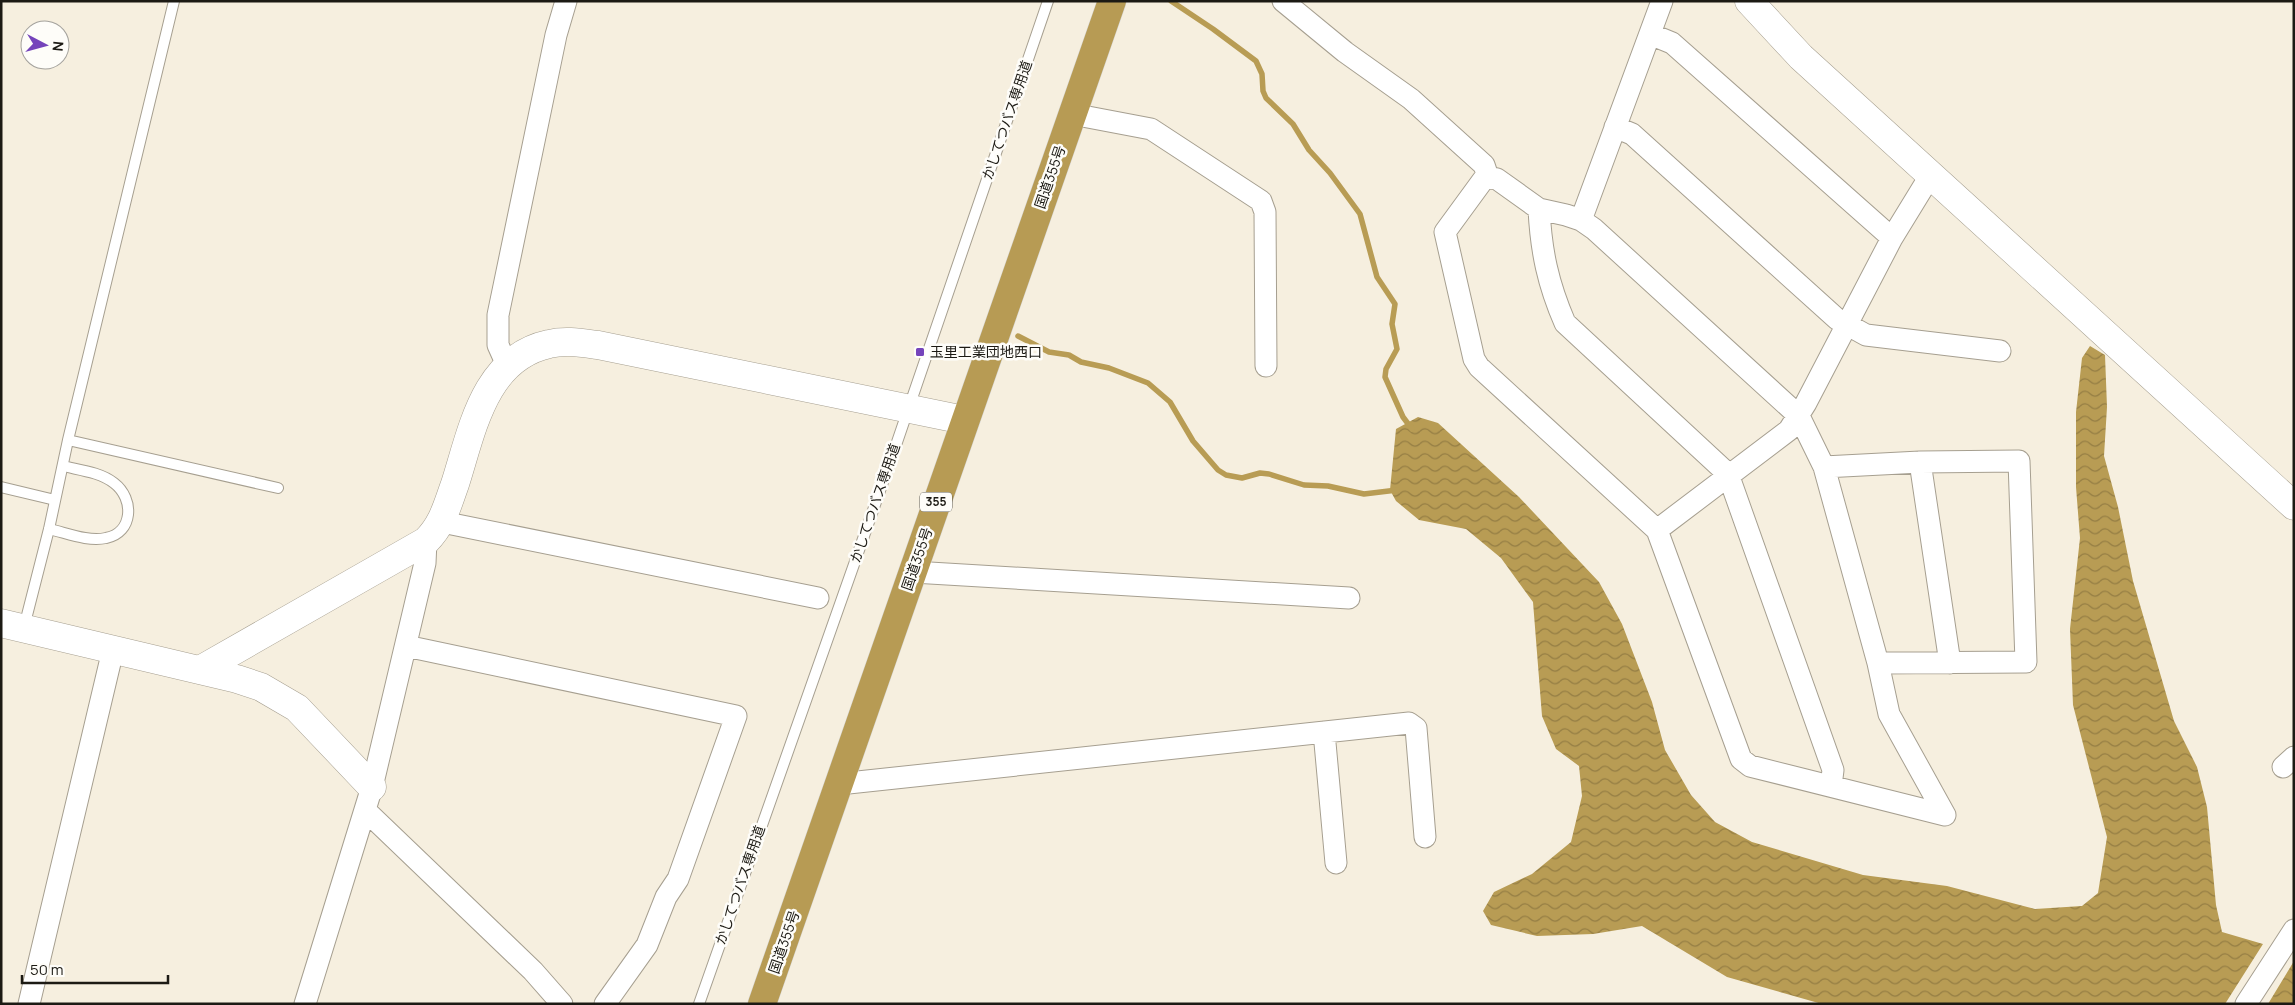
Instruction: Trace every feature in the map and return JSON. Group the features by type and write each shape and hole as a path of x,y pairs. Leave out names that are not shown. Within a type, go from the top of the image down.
{"highway":[{"name":"国道355号","path":"762,1004 964,420 1112,1"}],"street":[{"path":"507,365 498,345 498,315 556,35 566,1"},
{"path":"1282,1 1345,52 1411,99 1484,165 1488,177"},
{"path":"1582,220 1662,1"},
{"path":"1750,1 1801,57 2294,506"},
{"path":"1650,34 1672,43 1892,238"},
{"path":"1072,114 1151,129 1262,201 1264,212 1266,366"},
{"path":"1615,128 1632,134 1837,320 1866,334 2000,351"},
{"path":"1658,530 1728,474 1788,430 1799,416 1892,238 1930,176"},
{"path":"1488,177 1497,179 1539,208 1582,220 1594,228 1799,416 1824,467 1878,663 1889,714 1945,814 1750,766 1741,759 1658,530 1479,367 1474,359 1445,232 1483,180 1488,177"},
{"path":"1539,208 1540,233 1551,291 1565,323 1728,474 1833,770 1832,786"},
{"path":"305,1004 369,798 425,562 434,532 484,395 507,365 521,356 549,344 598,345 964,420"},
{"path":"1824,467 1920,462 2019,461 2026,662 1878,663"},
{"path":"1920,462 1950,662"},
{"path":"200,670 434,532 818,598"},
{"path":"913,572 1349,598"},
{"path":"12,626 253,684 282,698 297,708 369,798 562,1004"},
{"path":"406,646 736,716 678,880 666,897 647,945 605,1004"},
{"path":"29,1004 113,650"},
{"path":"839,784 1404,722 1416,728 1425,836"},
{"path":"1324,732 1336,863"},
{"path":"2246,1004 2294,930"}],"lane":[{"path":"12,626 50,529 68,440 174,1"},
{"name":"かしてつバス専用道","path":"699,1004 908,408 1048,1"},
{"path":"68,440 278,488"},
{"path":"50,529 89,538 105,539 119,534 126,526 129,513 124,496 114,483 95,474 63,466"},
{"path":"1,487 55,500"}],"water":[{"path":"2090,346 2105,355 2107,407 2104,456 2118,507 2133,581 2174,721 2197,767 2207,807 2216,905 2222,932 2263,944 2225,1004 1822,1004 1727,977 1642,926 1593,934 1537,936 1491,925 1483,911 1494,892 1532,874 1571,842 1582,796 1579,766 1556,749 1542,716 1533,602 1501,558 1466,529 1419,520 1396,501 1390,490 1396,429 1418,417 1438,423 1519,497 1599,582 1622,624 1652,702 1665,750 1691,795 1715,822 1752,842 1863,875 1947,886 2035,909 2082,906 2098,893 2107,837 2073,705 2070,629 2080,538 2076,487 2076,412 2082,358"},
{"path":"2294,961 2294,1004 2268,1004"}],"waterway":[{"path":"1171,1 1256,61 1262,74 1263,91 1266,98 1293,124 1309,150 1330,173 1360,214 1377,277 1395,304 1392,324 1397,349 1386,369 1385,377 1403,417 1412,429"},
{"path":"1018,336 1049,352 1069,355 1081,362 1109,368 1148,383 1170,402 1193,441 1218,470 1226,475 1242,478 1260,473 1269,474 1304,485 1328,486 1364,494 1397,490"}],"place":[{"name":"玉里工業団地西口","path":"920,352"}]}
